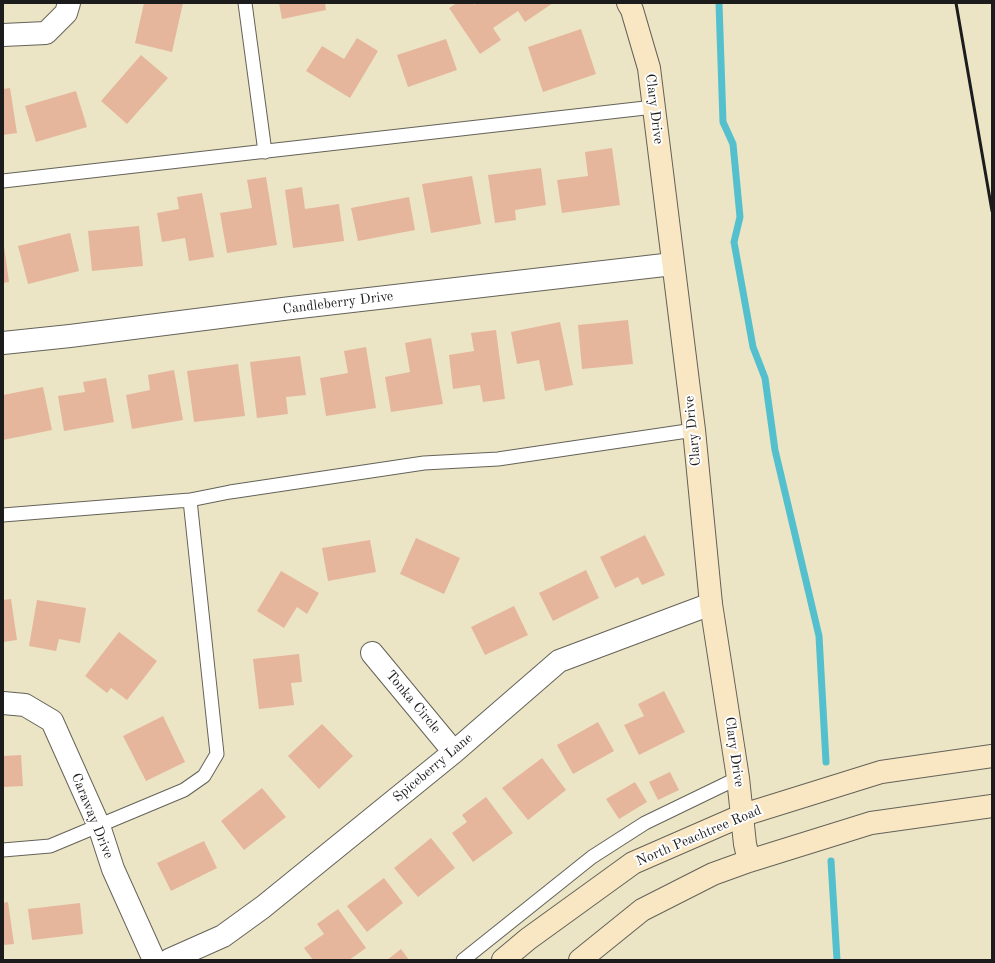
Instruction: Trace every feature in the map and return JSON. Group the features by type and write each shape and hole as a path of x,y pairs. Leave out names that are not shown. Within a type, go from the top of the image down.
{"main road":[{"name":"Clary Drive","path":"628,3 632,10 649,68 694,430 711,604 738,778 749,861"},
{"name":"North Peachtree Road","path":"503,960 528,939 634,863 743,815 881,772 992,756"},
{"path":"580,960 642,910 713,874 749,861 871,824 992,806"}],"street":[{"path":"3,35 46,33 66,13 69,3"},
{"name":"Candleberry Drive","path":"3,343 673,264"},
{"name":"Spiceberry Lane","path":"169,960 223,936 263,907 454,752 559,661 711,604"},
{"name":"Tonka Circle","path":"372,653 454,752"},
{"name":"Caraway Drive","path":"3,703 25,705 52,721 99,826 113,869 154,960"}],"lane":[{"path":"245,3 265,152"},
{"path":"3,181 654,107"},
{"path":"3,515 190,500 230,492 424,463 498,459 694,430"},
{"path":"3,850 50,846 184,790 204,776 217,754 190,500"},
{"path":"462,960 592,857 645,822 738,778"}],"building":[{"path":"144,3 183,3 172,52 135,43"},
{"path":"279,3 325,3 326,10 282,19"},
{"path":"457,3 473,3 474,5 477,3 553,3 525,22 518,11 493,28 501,40 480,54 449,8"},
{"path":"581,29 596,74 543,92 528,47"},
{"path":"357,38 378,51 350,98 306,71 322,46 344,59"},
{"path":"446,39 457,70 408,87 397,55"},
{"path":"141,55 168,78 127,124 101,101"},
{"path":"10,88 17,133 3,135 3,89"},
{"path":"76,91 87,127 36,142 25,106"},
{"path":"612,148 620,205 562,213 557,180 588,176 585,152"},
{"path":"541,168 546,205 515,210 516,220 495,223 488,175"},
{"path":"472,176 481,224 431,233 422,184"},
{"path":"266,177 277,245 227,253 220,213 252,208 247,180"},
{"path":"302,187 305,209 339,204 344,241 293,248 285,190"},
{"path":"202,193 214,257 189,261 185,238 162,242 157,213 179,209 177,197"},
{"path":"409,197 415,230 358,241 351,208"},
{"path":"139,226 143,266 92,271 88,231"},
{"path":"70,233 79,271 28,284 18,246"},
{"path":"3,239 9,282 3,283"},
{"path":"628,320 633,364 582,369 578,325"},
{"path":"560,322 573,385 545,391 539,360 517,364 511,332"},
{"path":"496,330 505,399 483,402 480,385 453,389 449,355 474,351 471,333"},
{"path":"431,338 443,404 391,412 385,377 410,372 405,343"},
{"path":"366,347 376,408 326,416 320,378 348,373 344,351"},
{"path":"300,356 306,395 286,397 288,414 257,418 250,362"},
{"path":"238,364 245,416 194,422 187,371"},
{"path":"174,370 183,420 132,429 126,395 150,390 148,375"},
{"path":"106,378 114,422 64,431 58,396 85,392 83,382"},
{"path":"43,387 52,430 3,440 3,395"},
{"path":"645,535 665,575 642,585 638,577 615,588 600,557"},
{"path":"416,538 460,558 444,594 400,574"},
{"path":"370,540 376,572 328,581 322,548"},
{"path":"586,570 599,598 553,621 539,593"},
{"path":"281,571 319,593 307,614 297,607 284,628 257,611"},
{"path":"11,599 17,640 3,642 3,600"},
{"path":"37,600 86,608 80,643 59,639 56,651 29,646"},
{"path":"514,606 528,635 485,655 471,627"},
{"path":"119,632 157,661 127,700 111,688 107,693 85,676"},
{"path":"299,654 302,682 291,683 294,705 259,709 253,659"},
{"path":"664,691 685,732 639,755 624,725 644,716 638,704"},
{"path":"163,716 185,762 146,781 123,736"},
{"path":"598,722 614,751 573,774 557,745"},
{"path":"322,724 353,756 319,789 288,756"},
{"path":"21,755 23,786 3,787 3,756"},
{"path":"542,758 566,790 528,820 502,788"},
{"path":"670,772 679,790 658,800 649,782"},
{"path":"635,782 647,802 619,819 606,799"},
{"path":"262,788 286,817 244,850 221,821"},
{"path":"486,797 513,833 473,862 452,833 467,822 462,815"},
{"path":"431,838 455,868 418,897 394,868"},
{"path":"204,841 217,868 171,891 157,863"},
{"path":"384,878 403,903 367,932 347,906"},
{"path":"8,902 14,944 3,945 3,903"},
{"path":"80,903 83,934 32,940 28,909"},
{"path":"338,909 366,948 349,960 313,960 304,948 324,934 317,924"},
{"path":"401,949 409,960 387,960"}],"waterway":[{"path":"719,3 723,122 733,144 740,217 734,242 753,347 765,378 775,450 819,636 826,762"},
{"path":"831,861 837,960"}],"railway":[{"path":"956,3 992,211"}]}
